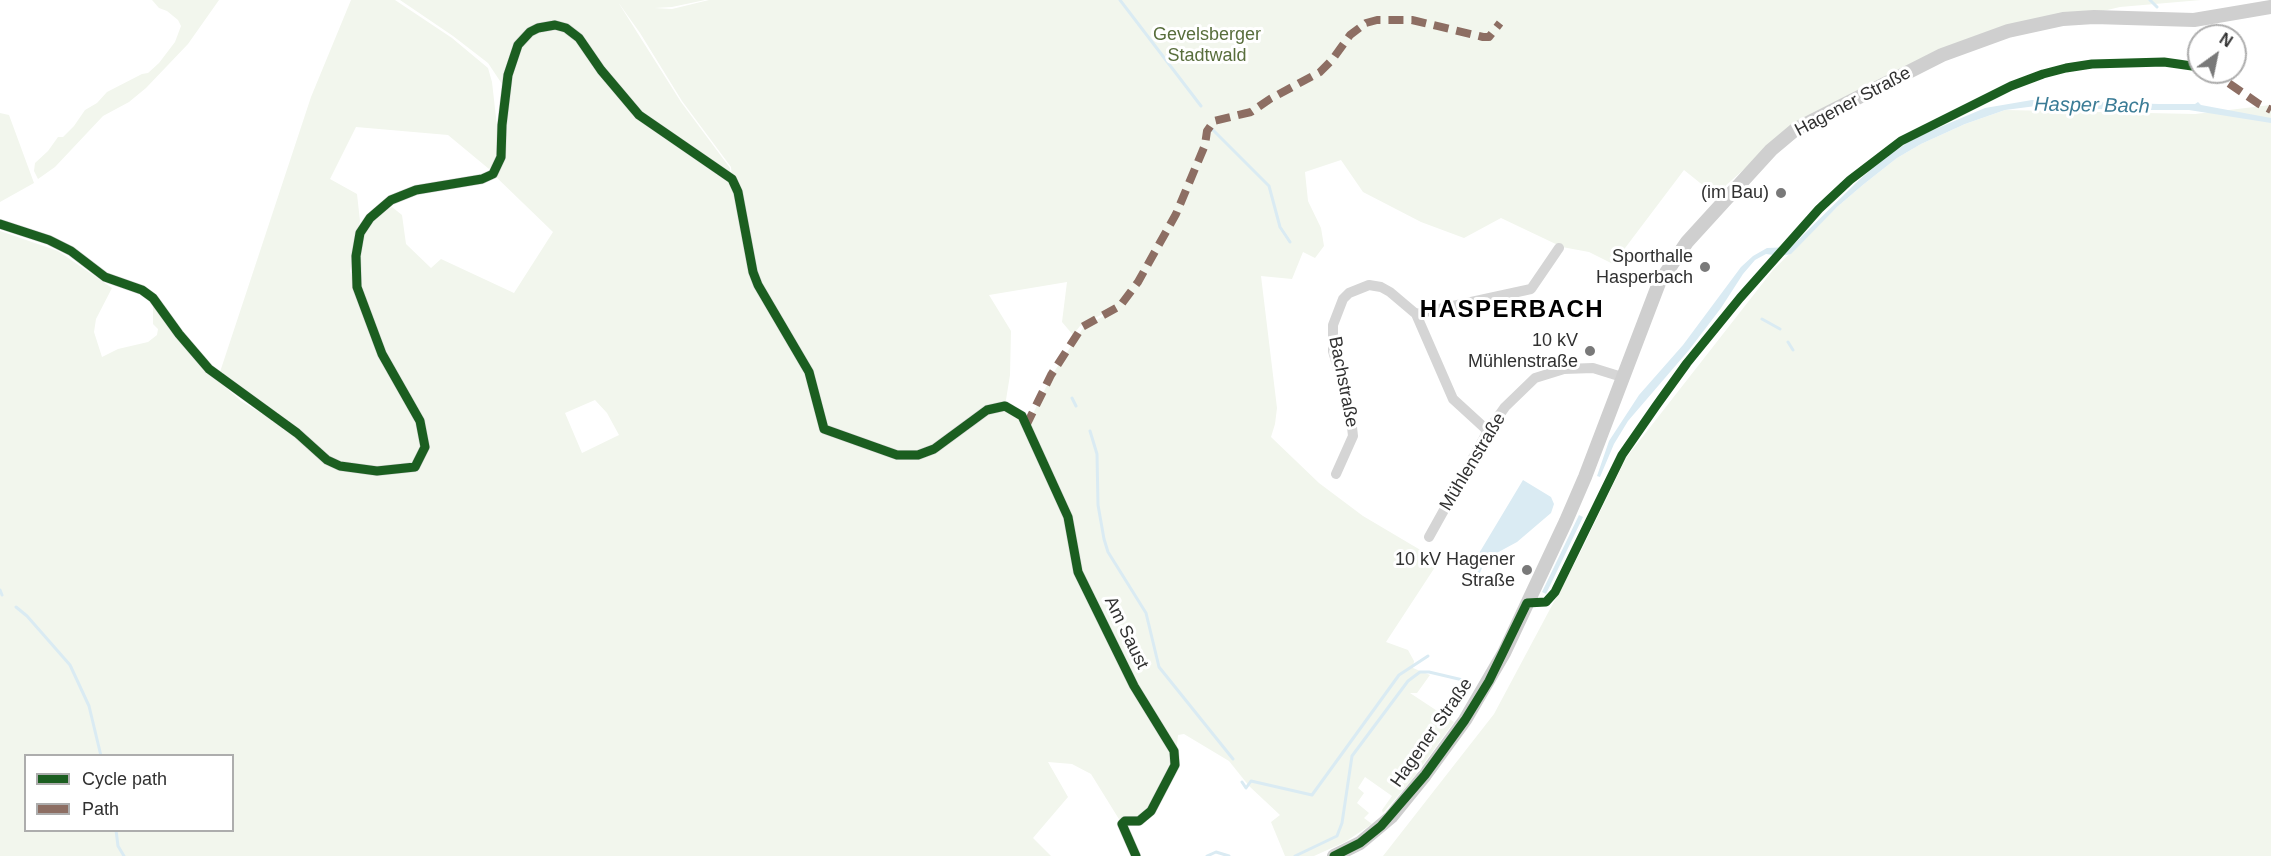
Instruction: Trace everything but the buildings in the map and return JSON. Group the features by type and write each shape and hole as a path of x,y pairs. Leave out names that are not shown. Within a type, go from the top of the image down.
{"main road":[{"name":"Hagener Straße","path":"1334,856 1360,843 1399,808 1443,751 1489,681 1585,477 1659,283 1668,267 1712,213 1771,150 1796,129 1942,55 2008,31 2063,19 2094,17 2194,21 2271,7"}],"street":[{"name":"Am Saust","path":"0,224 49,240 71,251 105,277 153,298 179,334 209,369 297,433 327,459 340,466 377,471 415,467 425,447 420,421 382,354 357,287 356,256 360,233 370,218 392,200 416,190 482,179 493,174 501,157 507,83 518,45 530,32 538,28 555,25 566,28 574,33 601,70 639,115 732,179 738,192 753,272 758,285 809,372 824,429 897,455 918,455 934,448 987,410 1005,406 1022,416 1068,517 1078,572 1134,686 1174,751 1175,765 1151,811 1138,820 1125,821 1122,824 1136,856"},
{"path":"1416,314 1532,289 1559,248"},
{"name":"Bachstraße","path":"1336,474 1353,436 1350,409 1333,351 1333,325 1338,309 1349,292 1368,285 1381,287 1390,292 1416,314 1453,399 1488,431"},
{"name":"Mühlenstraße","path":"1430,537 1488,431 1505,407 1535,378 1564,369 1593,368 1622,377"}],"green space":[{"path":"152,0 219,0 188,44 146,88 129,102 103,116 55,167 38,179 34,171 35,163 58,137 63,137 74,126 85,110 97,103 107,92 148,73 175,42 181,26 178,20 159,8"},
{"name":"Gevelsberger Stadtwald","path":"351,0 395,0 452,38 488,68 492,82 498,135 498,159 489,169 448,135 356,127 330,179 357,194 360,221 350,271 363,315 380,358 417,422 422,448 412,465 414,468 426,447 420,421 384,353 360,286 357,256 362,234 376,214 392,207 402,215 406,244 431,268 441,259 514,293 553,232 493,174 502,155 509,75 516,52 524,39 538,30 555,26 566,28 574,33 599,70 638,115 702,159 703,157 640,113 601,69 580,37 566,26 555,25 538,28 523,38 512,59 506,90 488,63 400,0 705,0 672,7 654,8 672,9 709,0 2201,0 2120,7 1950,47 1793,126 1715,195 1684,170 1613,264 1589,252 1562,247 1501,218 1464,238 1421,222 1363,192 1341,160 1305,172 1308,201 1321,228 1324,246 1315,258 1303,252 1292,279 1261,276 1277,408 1271,437 1319,483 1363,516 1439,561 1386,642 1408,650 1414,661 1413,668 1430,675 1417,693 1410,693 1454,722 1411,781 1383,813 1382,810 1392,796 1365,777 1358,788 1364,793 1357,803 1369,813 1364,818 1372,824 1345,842 1314,856 1285,856 1271,822 1280,815 1249,786 1229,761 1184,734 1178,735 1175,765 1151,811 1139,821 1125,821 1122,824 1091,774 1072,764 1048,762 1068,797 1033,838 1051,856 0,856 0,231 58,251 112,288 96,319 94,332 102,357 118,349 148,342 157,335 158,329 153,324 153,305 162,303 167,308 165,321 199,364 241,401 289,430 324,459 327,453 220,372 311,97","holes":["618,2 682,101 731,167 732,178 739,191 755,272 788,338 753,272 738,192 731,179 730,168 681,102","1067,282 1062,322 1073,335 1080,326 1114,310 1083,328 1052,375 1027,426 1069,517 1079,571 1121,657 1077,573 1067,517 1020,416 1004,407 988,410 933,449 987,409 1005,406 1010,375 1011,331 989,295","595,400 607,413 619,435 582,453 565,413"]},
{"path":"2271,105 2271,856 1383,856 1494,714 1581,551 1626,458 1773,270 1837,207 1864,184 1897,158 1921,144 1965,124 2005,110 2195,114"},
{"path":"0,113 9,115 34,183 0,202"}],"water":[{"path":"2032,100 2159,104 2195,104 2198,102 2201,105 2271,118 2271,123 2189,110 2119,110 2036,106 2005,110 1965,124 1921,144 1897,158 1864,184 1837,207 1791,254 1781,256 1766,254 1755,260 1689,350 1628,421 1614,444 1600,477 1597,476 1609,441 1639,395 1683,345 1741,267 1753,256 1767,248 1791,247 1860,179 1907,143 1985,108"},
{"path":"1523,480 1551,497 1554,504 1551,513 1517,542 1493,555 1483,565 1480,573 1475,572 1475,560"},
{"path":"1579,515 1583,517 1546,594 1542,592"}],"waterway":[{"path":"1120,0 1201,106"},
{"path":"2150,0 2157,7"},
{"path":"1212,129 1269,186 1280,227 1290,242"},
{"path":"1762,319 1780,329"},
{"path":"1788,342 1793,350"},
{"path":"1072,398 1076,406"},
{"path":"1090,431 1097,454 1098,505 1108,552 1146,613 1159,667 1233,759"},
{"path":"0,590 2,595"},
{"path":"16,607 27,616 70,665 89,706 101,754"},
{"path":"1242,782 1246,788 1251,781 1312,795 1399,675 1428,656"},
{"name":"Hasper Bach","path":"1295,856 1337,836 1342,823 1352,756 1408,681 1420,672 1467,681"},
{"path":"116,832 118,846 124,856"},
{"name":"Hasper Bach","path":"1207,856 1216,852 1229,856"}],"marked path":[{"path":"1026,426 1051,375 1082,327 1120,306 1138,282 1176,214 1205,145 1207,131 1214,121 1251,112 1320,72 1350,35 1366,23 1377,20 1412,20 1483,37 1489,37 1500,23"},
{"path":"2230,84 2271,110"}],"cycle path":[{"path":"0,224 49,240 71,251 105,277 142,290 153,298 179,334 209,369 297,433 327,460 340,466 377,471 415,467 425,447 420,421 382,354 357,287 356,256 360,233 370,218 391,200 416,190 482,179 493,174 501,157 508,75 518,45 530,32 538,28 555,25 566,28 579,38 601,70 639,115 732,179 738,192 753,272 758,285 809,372 824,429 897,455 918,455 934,449 987,410 1005,406 1022,416 1068,517 1078,572 1134,686 1174,751 1175,765 1151,811 1139,821 1125,821 1122,824 1136,856"},
{"path":"1334,856 1360,843 1381,826 1425,775 1465,720 1489,681 1527,603 1546,602 1555,592 1622,455 1656,406 1687,363 1740,298 1819,209 1850,180 1901,141 2011,86 2043,74 2092,64 2164,62 2187,65"}],"place":[{"name":"(im Bau)","path":"1781,193"},
{"name":"Sporthalle Hasperbach","path":"1705,267"},
{"name":"10 kV Mühlenstraße","path":"1590,351"},
{"name":"10 kV Hagener Straße","path":"1527,570"}],"district":[{"name":"HASPERBACH","path":"1512,310"}]}
